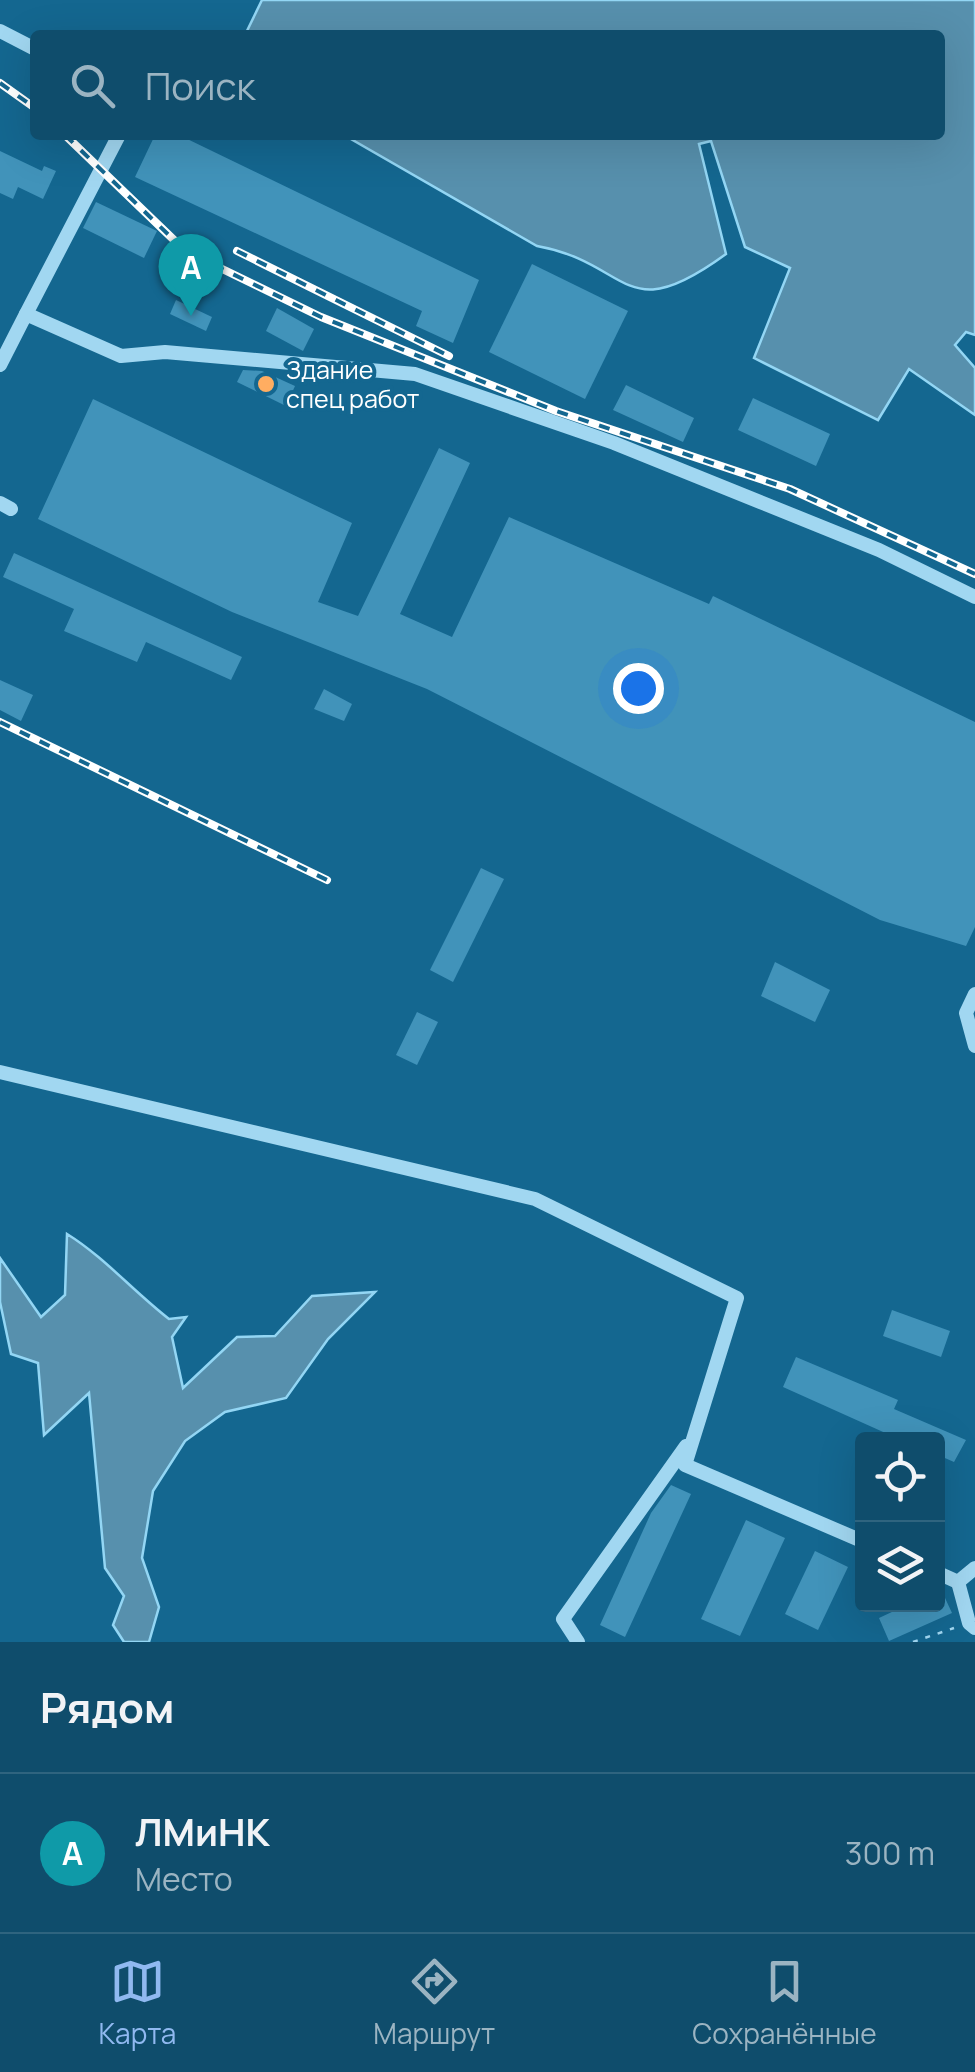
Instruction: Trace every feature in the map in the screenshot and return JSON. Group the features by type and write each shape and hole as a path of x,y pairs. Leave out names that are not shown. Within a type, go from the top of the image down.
{"lane":[{"path":"0,31 30,46"},
{"path":"0,365 116,140"},
{"path":"26,314 121,356 165,352 415,374 614,443 879,550 975,598"},
{"path":"975,994 966,1013 975,1046"},
{"path":"0,1072 535,1199 736,1298 685,1465 855,1538"},
{"path":"578,1642 563,1619 692,1437"},
{"path":"958,1582 975,1568"},
{"path":"945,1577 958,1582"},
{"path":"958,1582 972,1626"}],"path":[{"path":"913,1642 972,1626"}],"water":[{"path":"262,0 975,0 975,335 966,332 955,345 975,368 975,415 909,369 878,420 754,358 790,268 745,247 711,141 699,144 726,254 692,276 666,287 646,289 628,285 568,254 537,246 353,140 945,140 945,30 247,30"},
{"path":"67,1234 169,1319 186,1317 172,1337 183,1388 237,1337 275,1336 312,1296 375,1292 328,1339 286,1398 225,1412 185,1441 153,1491 142,1558 159,1607 149,1642 124,1642 113,1625 124,1596 105,1568 89,1393 44,1435 38,1363 11,1354 0,1302 0,1258 41,1317 65,1295"}],"building":[{"path":"153,140 189,140 479,280 453,343 416,326 422,311 135,177"},
{"path":"0,151 42,171 44,166 56,171 43,199 18,187 13,199 0,193"},
{"path":"96,202 157,231 144,258 83,228"},
{"path":"532,264 628,311 585,399 489,352"},
{"path":"176,300 212,317 206,331 170,314"},
{"path":"277,308 314,329 303,351 266,331"},
{"name":"Здание спец работ","path":"243,370 262,371 295,386 286,406 237,382"},
{"path":"626,385 694,418 683,442 613,410"},
{"path":"753,398 830,434 816,466 738,430"},
{"path":"93,399 352,523 318,602 358,616 439,448 470,463 400,614 452,637 509,517 709,604 713,596 975,722 975,927 966,946 880,920 427,689 232,612 38,519"},
{"path":"14,553 242,657 231,680 146,642 137,662 64,631 74,609 3,577"},
{"path":"0,680 33,695 21,721 0,710"},
{"path":"324,689 352,704 344,721 314,709"},
{"path":"481,868 504,879 453,982 430,970"},
{"path":"775,962 830,990 815,1022 761,996"},
{"path":"417,1012 438,1022 417,1065 396,1055"},
{"path":"892,1310 950,1331 941,1357 883,1336"},
{"path":"796,1357 898,1400 894,1409 966,1440 954,1462 945,1458 945,1432 883,1432 783,1387"},
{"path":"671,1485 691,1494 625,1637 600,1625 651,1513"},
{"path":"746,1520 785,1538 740,1636 701,1619"},
{"path":"815,1551 848,1567 818,1630 785,1614"},
{"path":"945,1598 952,1613 889,1641 879,1618 892,1612 945,1612"}],"railway":[{"path":"0,83 30,104"},
{"path":"70,140 174,240 212,264 321,317 556,411 790,489 975,574"},
{"path":"237,251 449,356"},
{"path":"0,722 327,880"}],"place":[{"name":"ЛМиНК","path":"191,316"},
{"name":"Здание спец работ","path":"266,384"}]}
